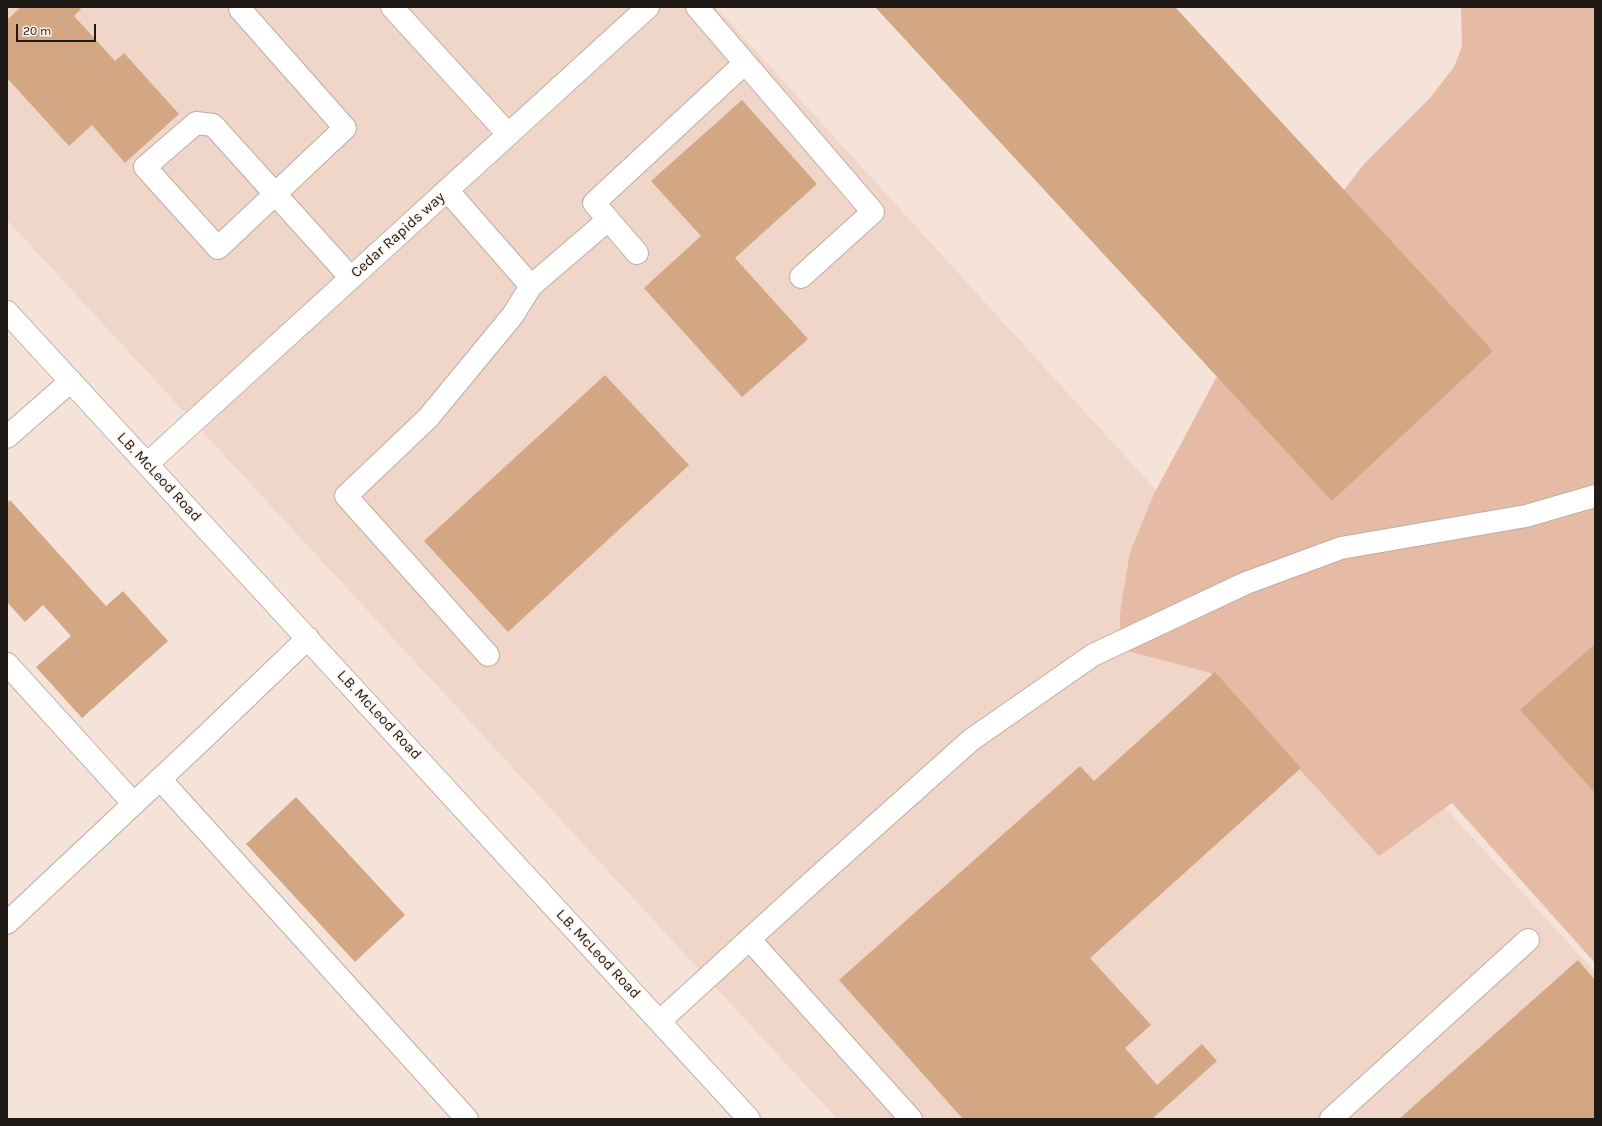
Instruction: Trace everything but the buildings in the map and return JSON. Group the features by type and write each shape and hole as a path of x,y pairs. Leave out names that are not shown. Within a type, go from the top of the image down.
{"street":[{"path":"392,7 508,134"},
{"name":"Cedar Rapids way","path":"147,464 648,7"},
{"path":"697,7 873,212 801,277"},
{"path":"240,9 345,128 275,194 218,248 145,167 196,123 213,125 275,194 351,278"},
{"path":"637,253 594,203 745,63"},
{"path":"448,190 531,286"},
{"path":"488,655 346,496 428,418 513,315 531,286 608,220"},
{"name":"L.B. McLeod Road","path":"7,312 749,1119"},
{"path":"7,437 71,381"},
{"path":"660,1021 970,740 1093,656 1246,583 1341,548 1526,516 1595,496"},
{"path":"7,923 308,638"},
{"path":"7,664 134,804"},
{"path":"160,779 467,1119"},
{"path":"750,940 911,1119"},
{"path":"1331,1119 1528,940"}],"shaded area":[{"path":"7,7 716,7 1595,972 1595,1119 837,1119 7,220"},
{"path":"1461,7 1595,7 1595,963 1452,803 1379,856 1211,673 1120,649 1120,613 1130,552 1154,494 1215,380 1298,250 1364,164 1430,98 1454,67 1462,46"}]}
